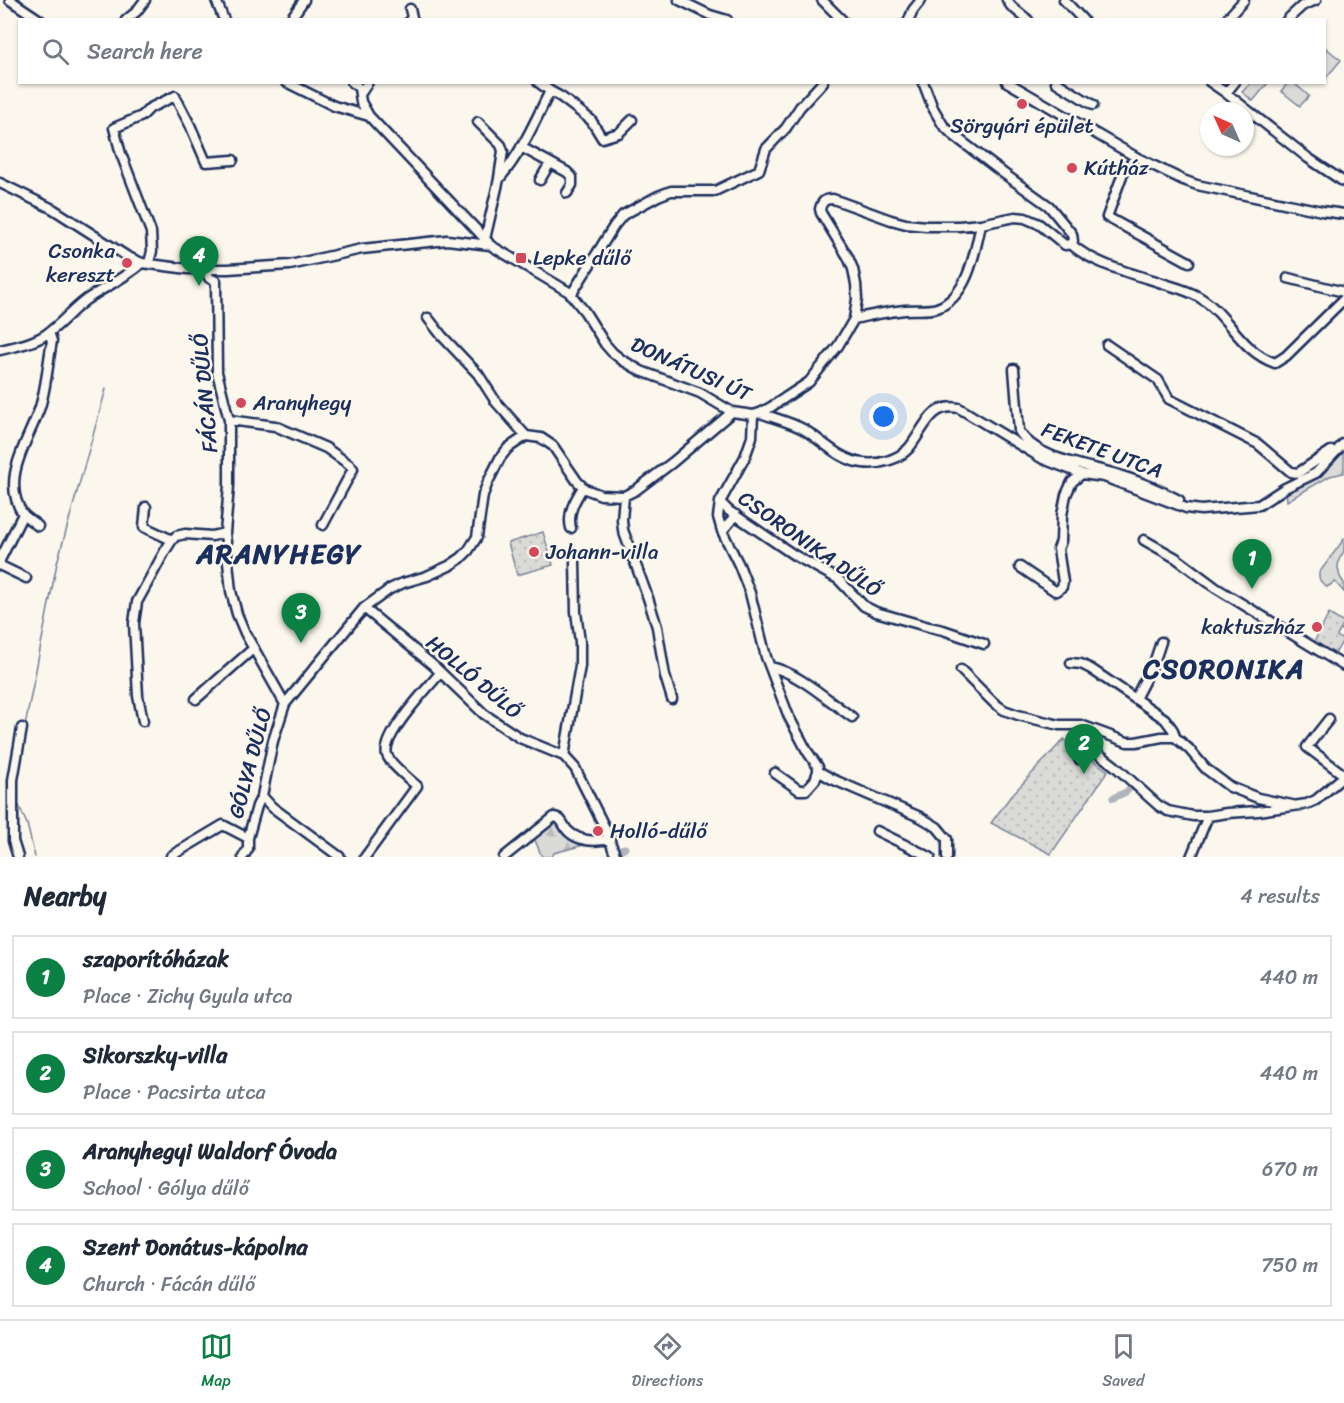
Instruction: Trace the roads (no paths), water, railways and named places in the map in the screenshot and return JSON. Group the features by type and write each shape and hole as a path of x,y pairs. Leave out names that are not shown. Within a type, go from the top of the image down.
{"street":[{"path":"10,0 37,18"},
{"path":"128,18 145,0"},
{"path":"216,0 223,18"},
{"path":"291,18 304,0"},
{"path":"679,0 720,18"},
{"path":"822,0 840,18"},
{"path":"910,18 921,0"},
{"path":"1007,0 1026,18"},
{"path":"1064,0 1081,18"},
{"path":"1228,18 1244,0"},
{"path":"1289,18 1310,1"},
{"path":"410,9 411,18"},
{"path":"290,84 334,106 369,116"},
{"path":"354,84 359,88 361,102 369,116 488,242"},
{"path":"361,93 367,84"},
{"path":"540,84 591,120 602,138 620,133 632,120"},
{"path":"572,295 623,215 671,191 715,191 759,170 766,149 786,128 800,106 821,84"},
{"path":"924,84 933,108 943,125 1049,207 1072,234 1071,244"},
{"path":"1010,84 1136,157 1183,180 1197,185 1344,214"},
{"path":"1059,84 1092,105"},
{"path":"1213,84 1308,158 1344,182"},
{"path":"1226,93 1233,84"},
{"path":"499,179 521,147 550,91"},
{"path":"0,350 39,339 49,333 84,301 145,263 152,251 151,232 121,154 114,128 142,116 150,108 175,96 206,162 233,160"},
{"path":"478,122 501,145 503,151 488,242"},
{"path":"521,147 567,172 572,177 572,185 567,193"},
{"path":"1136,157 1123,172 1107,217 1189,262"},
{"path":"540,180 550,163"},
{"name":"DONÁTUSI ÚT","path":"0,183 53,209 128,257 145,263 188,269 290,266 362,249 447,240 488,242 569,292 605,344 622,360 641,371 700,393 732,411 756,414 809,382 838,346 854,319 857,299 853,269 820,209 823,201 828,199 891,220 926,226 959,226 1015,217 1025,218 1040,224 1065,245 1071,244 1102,263 1197,296 1213,306 1241,340 1255,352 1275,363 1286,356 1344,299"},
{"path":"854,319 898,311 927,310 946,303 964,283 975,254 981,224"},
{"name":"FÁCÁN DŰLŐ","path":"209,268 207,274 209,278 216,281 217,372 229,420 229,486 225,533 232,601 241,624 285,704"},
{"path":"216,281 228,269"},
{"path":"1288,278 1344,292"},
{"path":"428,318 478,374 514,425 526,436 541,438 553,446 576,481 592,493 624,496 636,490 673,462 732,411"},
{"path":"38,526 23,514 13,498 12,472 17,455 40,408 52,341 49,333"},
{"path":"1107,345 1158,380 1169,399 1258,444 1291,472 1298,473 1343,443"},
{"name":"FEKETE UTCA","path":"1014,369 1019,431 1023,439 1046,453 1121,476 1201,510"},
{"name":"FEKETE UTCA","path":"756,414 802,428 844,458 874,464 900,456 909,448 928,419 938,410 950,406 959,408 1043,459 1082,474 1104,477 1186,508 1201,510 1260,505 1316,472 1343,443"},
{"path":"756,414 752,437 745,457 720,502 718,517 750,593 770,667 789,717 807,751 816,762 818,771 815,780 806,790 799,790 775,773"},
{"path":"229,420 275,426 326,448 350,465 353,469 323,525"},
{"name":"GÓLYA DŰLŐ","path":"243,857 248,849 248,838 262,796 273,741 285,704 364,608 390,589 427,576 461,558 477,537 483,495 495,466 508,448 526,436"},
{"name":"FEKETE UTCA","path":"1020,567 1054,591 1062,586 1058,549 1061,541 1062,515 1066,495 1072,482 1082,474"},
{"path":"571,528 569,516 583,487"},
{"path":"624,496 623,530 657,627 665,676 672,699"},
{"name":"CSORONIKA DŰLŐ","path":"720,502 794,555 838,579 864,606 876,612 984,644"},
{"path":"146,507 144,527 172,540"},
{"path":"23,514 0,561 1,566 26,578"},
{"path":"722,531 736,515"},
{"path":"143,721 137,684 134,622 140,594 176,536 185,534 212,536 225,533"},
{"path":"1144,540 1176,558 1216,588 1344,666"},
{"path":"574,561 580,666 564,756 575,768 610,839 616,857"},
{"name":"HOLLÓ DŰLŐ","path":"364,608 441,673 484,714 520,738 564,756"},
{"path":"1135,699 1155,660 1161,642"},
{"path":"196,699 254,648"},
{"path":"1071,663 1092,669 1165,719 1175,737 1206,769 1230,787 1258,798 1292,805"},
{"path":"770,667 781,668 801,680 852,717"},
{"path":"961,670 994,703 1018,715 1059,725 1081,725 1127,742 1175,737"},
{"path":"365,857 417,786 389,760 386,754 386,744 402,718 441,673"},
{"path":"1078,759 1086,749 1095,751 1160,806 1168,811 1193,816 1307,804 1316,800 1344,776 1307,747 1329,720"},
{"path":"18,857 13,841 13,780 22,728"},
{"path":"818,771 920,817 937,827 947,839 947,857"},
{"path":"262,796 272,807 340,857"},
{"path":"1191,857 1208,816"},
{"path":"504,857 554,817 561,819 572,834 586,840 610,839"},
{"path":"171,856 223,825 248,838"},
{"path":"877,831 930,857"}],"waterway":[{"path":"25,726 57,563 106,389"},
{"path":"1130,788 1153,806"},
{"path":"1113,798 1130,788"},
{"path":"17,801 27,824 35,857"},
{"path":"617,850 625,848"}],"place":[{"name":"Sörgyári épület","path":"1022,104"},
{"name":"Kútház","path":"1072,168"},
{"name":"Lepke dűlő","path":"521,258"},
{"name":"Csonka kereszt","path":"127,263"},
{"name":"Szent Donátus-kápolna","path":"199,286"},
{"name":"Aranyhegy","path":"241,403"},
{"name":"Johann-villa","path":"534,552"},
{"name":"szaporítóházak","path":"1252,589"},
{"name":"kaktuszház","path":"1317,627"},
{"name":"Aranyhegyi Waldorf Óvoda","path":"301,643"},
{"name":"Sikorszky-villa","path":"1084,774"},
{"name":"Holló-dűlő","path":"598,831"}],"district":[{"name":"ARANYHEGY","path":"279,554"},
{"name":"CSORONIKA","path":"1224,669"}]}
